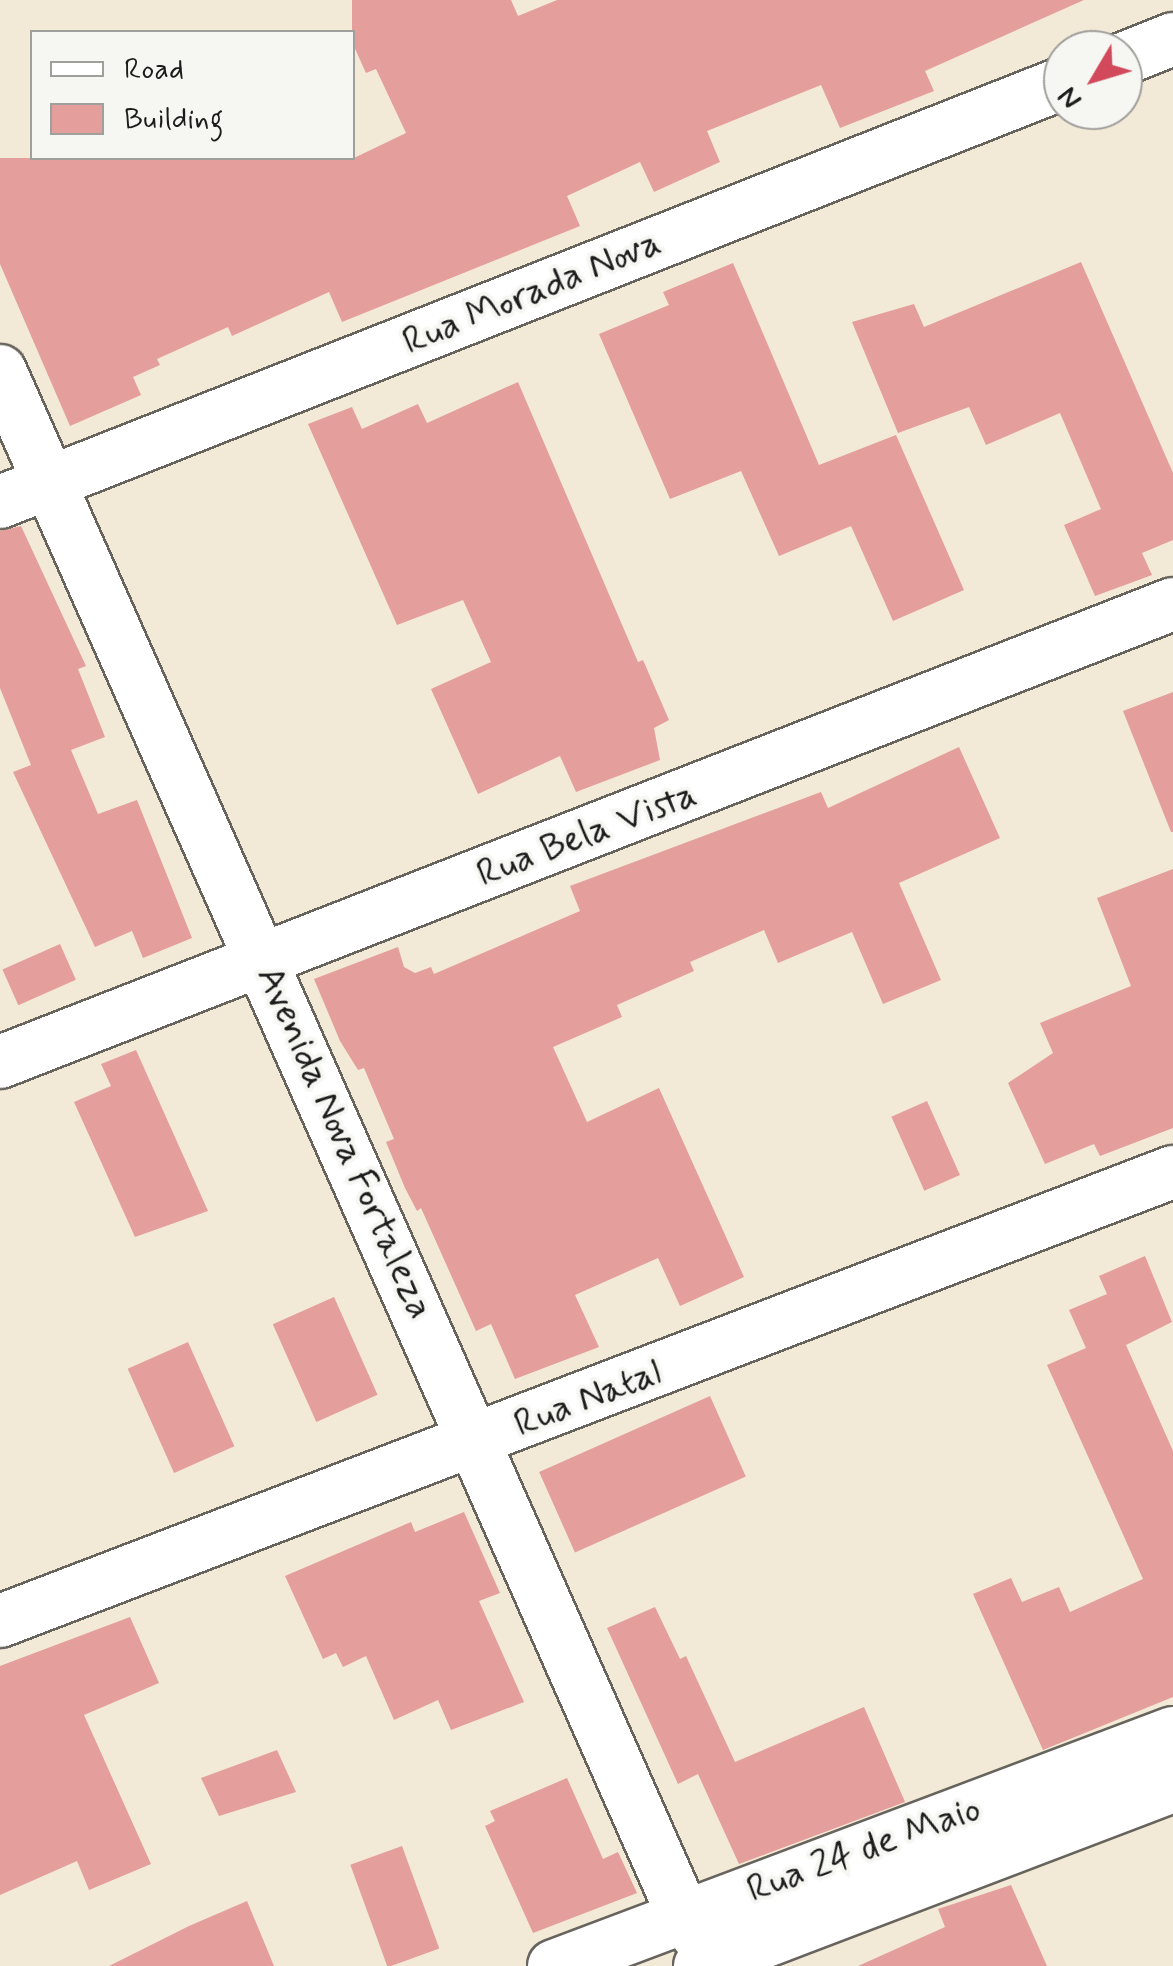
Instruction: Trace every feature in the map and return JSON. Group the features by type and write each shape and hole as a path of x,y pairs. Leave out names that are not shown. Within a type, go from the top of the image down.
{"street":[{"path":"1143,51 1173,40"},
{"name":"Rua Morada Nova","path":"0,502 1043,91"},
{"name":"Avenida Nova Fortaleza","path":"0,372 53,482 684,1917 713,1964"},
{"name":"Rua Bela Vista","path":"0,1062 1173,604"},
{"name":"Rua Natal","path":"0,1620 476,1442 1173,1172"},
{"name":"Rua 24 de Maio","path":"713,1964 1024,1817 1173,1732"},
{"name":"Rua 24 de Maio","path":"554,1966 684,1917 1024,1817 1173,1786"},
{"path":"666,1966 684,1917"}],"building":[{"path":"352,0 511,0 518,16 557,0 1084,0 925,71 934,91 840,128 821,85 707,131 720,162 654,192 640,162 567,196 580,226 342,322 329,292 232,336 228,327 157,359 160,365 133,377 141,395 70,426 0,264 0,158 355,160 406,133 376,69 366,73 352,30"},
{"path":"1081,262 1173,473 1173,540 1142,553 1152,575 1095,596 1064,525 1101,509 1060,413 986,445 969,407 898,433 852,322 914,304 924,327"},
{"path":"733,263 819,465 896,435 964,590 893,621 851,526 779,556 741,471 670,499 599,334 669,305 663,292"},
{"path":"518,382 638,662 643,660 669,720 654,728 660,760 576,792 560,756 478,794 431,689 491,662 463,600 397,625 308,424 352,407 362,429 418,404 427,423"},
{"path":"21,526 86,666 78,669 105,737 71,750 98,814 137,800 192,938 143,958 132,931 95,947 13,772 31,765 0,688 0,531"},
{"path":"1173,692 1173,832 1171,832 1123,711"},
{"path":"959,747 1000,838 899,883 941,980 883,1004 852,932 778,963 764,930 690,962 694,971 617,1005 622,1017 553,1047 587,1122 659,1088 744,1277 680,1306 658,1258 575,1295 599,1347 515,1379 491,1324 476,1331 421,1208 417,1211 405,1188 386,1142 394,1139 364,1068 358,1070 340,1041 314,979 398,947 404,967 415,973 431,967 434,974 580,911 570,886 821,792 828,808"},
{"path":"1173,869 1173,1128 1100,1156 1094,1144 1045,1164 1008,1083 1053,1053 1040,1023 1131,986 1097,898"},
{"path":"60,944 76,980 18,1005 2,970"},
{"path":"136,1050 208,1211 135,1237 74,1102 111,1086 101,1064"},
{"path":"927,1101 960,1175 924,1191 891,1117"},
{"path":"1145,1256 1172,1322 1126,1345 1173,1451 1173,1697 1043,1750 973,1594 1011,1578 1022,1602 1059,1587 1070,1612 1143,1579 1047,1365 1086,1348 1069,1310 1107,1294 1099,1276"},
{"path":"334,1297 378,1395 316,1422 273,1324"},
{"path":"188,1342 234,1446 174,1473 128,1369"},
{"path":"710,1396 746,1476 575,1552 539,1472"},
{"path":"464,1512 500,1593 479,1601 524,1702 451,1730 438,1700 394,1720 366,1656 343,1667 336,1653 323,1659 285,1576 411,1522 415,1532"},
{"path":"655,1607 680,1659 686,1656 735,1762 864,1707 905,1802 739,1864 698,1774 678,1784 607,1628"},
{"path":"130,1617 159,1683 84,1715 151,1864 89,1890 77,1861 0,1895 0,1666"},
{"path":"277,1750 296,1792 219,1816 201,1778"},
{"path":"567,1778 603,1859 618,1852 637,1893 533,1933 485,1826 495,1821 490,1811"},
{"path":"402,1846 439,1948 387,1966 350,1865"},
{"path":"1011,1885 1047,1966 858,1966 945,1927 938,1909"},
{"path":"247,1901 274,1966 109,1966 189,1926"}]}
